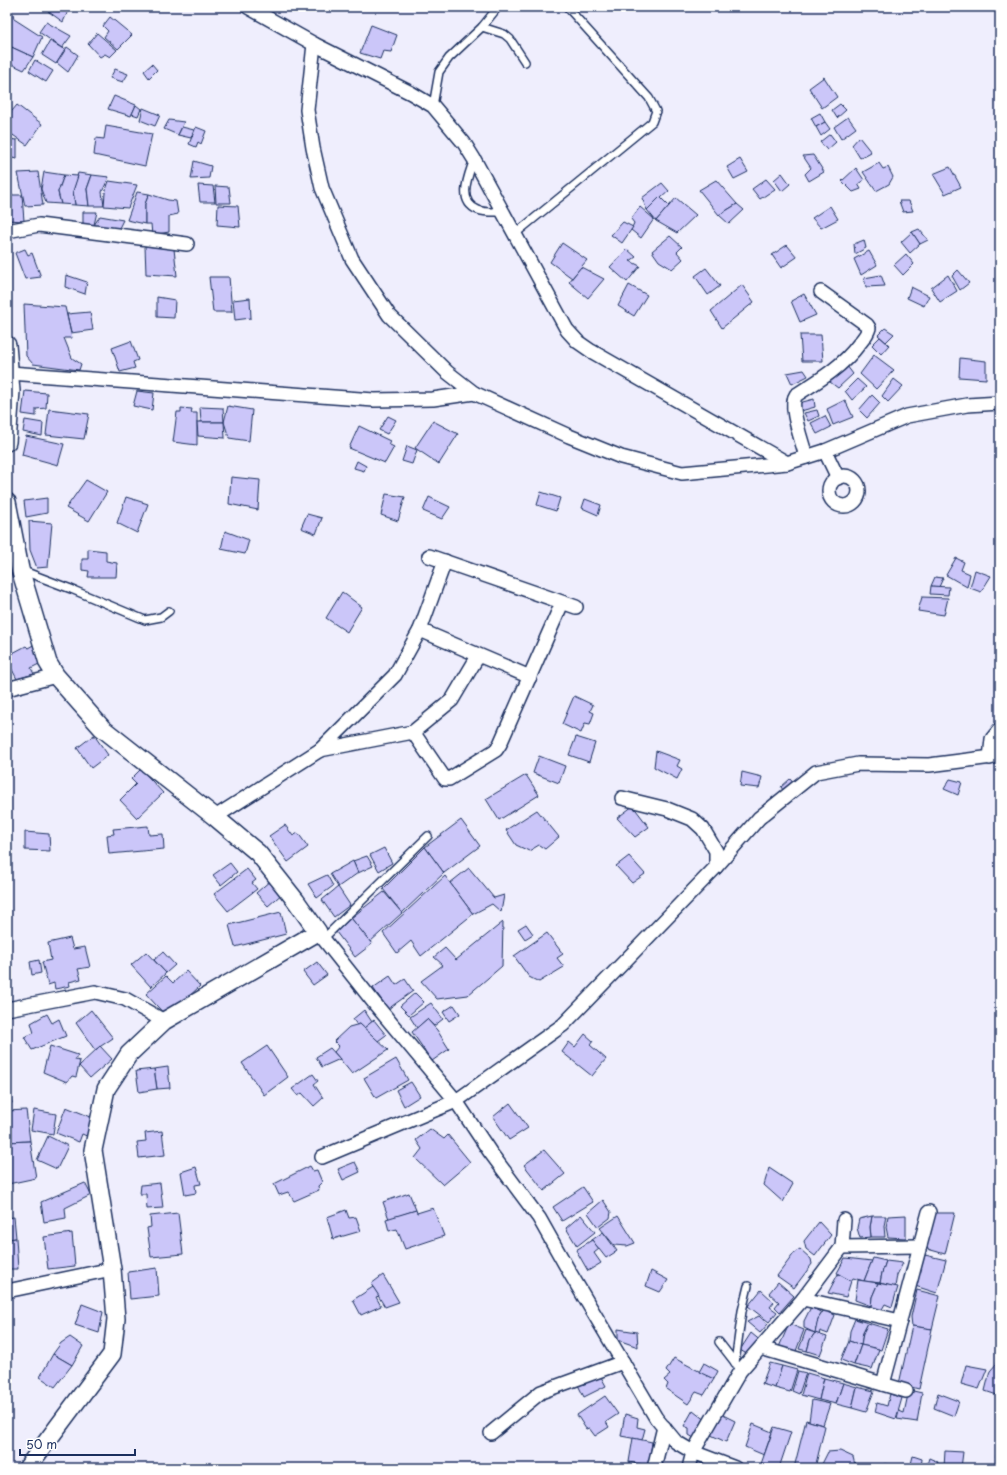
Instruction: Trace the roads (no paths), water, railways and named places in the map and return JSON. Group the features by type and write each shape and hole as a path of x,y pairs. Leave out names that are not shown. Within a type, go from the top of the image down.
{"street":[{"path":"248,7 314,44 411,93 433,106 464,143 474,159 567,330 578,342 787,463"},
{"path":"314,44 306,110 322,188 352,259 389,315 447,372 474,393 569,436 621,457 682,473 787,463 825,451 907,416 967,405 999,405"},
{"path":"7,231 39,225 187,244"},
{"path":"806,457 794,410 794,398 796,395 828,375 852,354 868,333 869,328 822,292"},
{"path":"7,346 10,373 7,442"},
{"path":"10,373 374,400 433,399 474,393"},
{"path":"825,451 838,478"},
{"path":"7,502 20,569 48,662 56,676 102,728 215,816 258,853 296,901 320,935 375,1004 456,1101 490,1152 540,1218 570,1273 656,1418 676,1442 693,1452 735,1468"},
{"path":"429,556 576,607"},
{"path":"215,816 320,750 396,675 420,630 445,561"},
{"path":"413,732 445,779 449,779 496,750 562,603"},
{"path":"420,630 530,677"},
{"path":"320,750 413,732 452,700 478,656"},
{"path":"7,689 56,676"},
{"path":"322,1157 456,1101 563,1025 716,867 759,818 816,772 858,764 929,765 995,757 992,739 1000,729"},
{"path":"622,798 666,809 692,819 703,829 716,851 716,867"},
{"path":"27,1468 112,1354 116,1318 112,1269 93,1150 106,1089 129,1054 164,1021 320,935"},
{"path":"7,1010 95,992 125,999 164,1021"},
{"path":"883,1384 929,1212"},
{"path":"689,1468 693,1452 737,1367 761,1348 803,1299 842,1247 844,1220"},
{"path":"842,1247 920,1246"},
{"path":"7,1291 112,1269"},
{"path":"803,1299 900,1321"},
{"path":"761,1348 906,1391"},
{"path":"491,1433 541,1392 623,1362"},
{"path":"654,1468 664,1427"}],"lane":[{"path":"433,106 439,72 449,58 482,27 498,7"},
{"path":"515,234 652,122 656,112 649,98 567,7"},
{"path":"482,27 504,34 510,39 525,62"},
{"path":"474,159 465,190 468,201 471,206 479,210 503,212"},
{"path":"20,569 145,620 161,617 169,611"},
{"path":"320,935 428,836"},
{"path":"737,1367 742,1311 748,1286"},
{"path":"719,1342 737,1367"}]}
